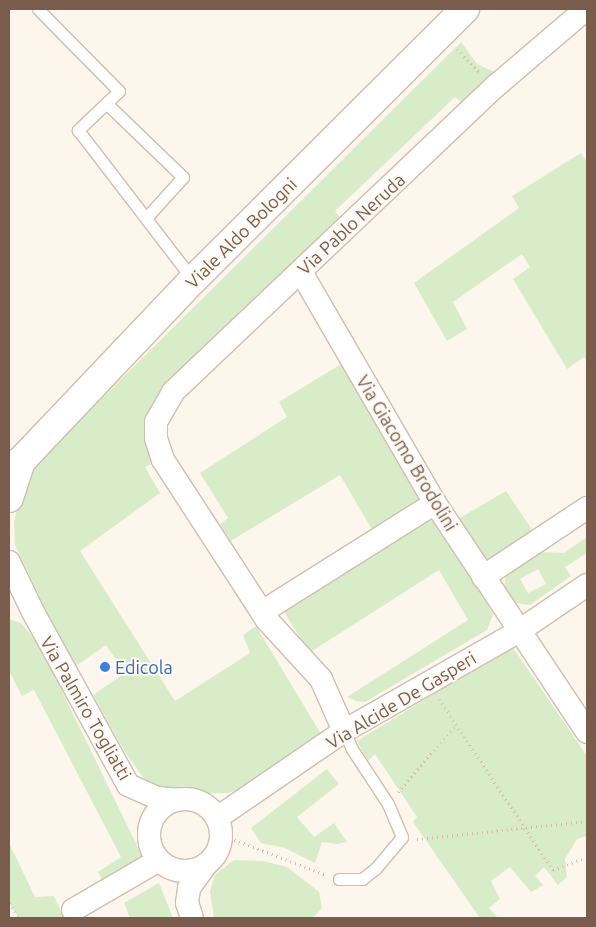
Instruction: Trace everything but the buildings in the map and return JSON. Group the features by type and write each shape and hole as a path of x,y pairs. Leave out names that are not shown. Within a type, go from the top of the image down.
{"main road":[{"name":"Viale Aldo Bologni","path":"9,498 15,464 194,280 456,18"}],"street":[{"name":"Via Pablo Neruda","path":"344,731 321,679 262,612 163,460 156,438 156,422 169,396 497,85 586,9"},
{"name":"Via Giacomo Brodolini","path":"300,272 435,503 587,732"},
{"path":"262,612 435,503"},
{"path":"483,576 587,508"},
{"name":"Via Palmiro Togliatti","path":"9,562 33,612 128,784 151,796 178,800"},
{"name":"Via Alcide De Gasperi","path":"220,826 344,731 519,631 587,585"},
{"path":"9,601 33,612"},
{"path":"128,784 146,803 150,825 150,844 189,910"},
{"path":"150,825 160,808 178,800 201,802 220,826 214,858 205,866 189,888 189,910"},
{"path":"73,910 163,864 186,872 205,866"}],"lane":[{"path":"38,9 119,91 78,130 194,280"},
{"path":"106,103 183,177 146,218"},
{"path":"339,879 362,879 376,868 402,837 388,804 352,749 344,731"}],"path":[{"path":"456,18 457,49 480,73 497,85"},
{"path":"430,702 446,692"},
{"path":"438,697 455,726 553,870 582,859"},
{"path":"388,804 455,726"},
{"path":"417,839 587,821"},
{"path":"220,826 246,847 339,879"},
{"path":"9,903 19,918"}],"green space":[{"path":"461,42 477,64 506,77 471,111 455,97 335,211 348,227 173,392 156,462 145,467 160,493 80,551 175,701 250,653 243,635 256,626 324,739 258,783 228,793 178,794 152,790 125,752 93,695 125,673 106,645 73,668 15,545 14,521 31,459 72,428"},
{"path":"581,153 587,163 587,361 584,357 567,369 513,279 530,267 522,254 453,302 467,329 447,341 414,283 519,208 512,196"},
{"path":"351,358 431,495 374,533 340,475 219,548 209,533 228,518 200,473 287,417 279,402"},
{"path":"506,491 539,540 490,572 458,519"},
{"path":"432,512 493,614 487,630 365,702 356,701 347,697 468,620 439,570 309,653 283,610"},
{"path":"587,537 587,553 565,567 571,576 530,605 514,603 504,588 506,574 539,552 564,553","holes":["538,569 546,584 528,593 520,579"]},
{"path":"9,619 21,623 40,646 145,862 104,884 98,872 121,857 34,690 22,696 9,671"},
{"path":"512,646 587,756 587,836 577,839 565,859 567,877 558,885 544,867 535,876 543,885 531,892 510,867 491,881 500,899 489,908 498,918 480,918 413,822 417,817 375,754 368,761 357,741"},
{"path":"327,769 339,784 297,817 314,837 334,823 347,842 337,844 322,842 315,863 285,848 261,843 251,828"},
{"path":"9,843 35,897 54,896 64,918 19,918 9,903"},
{"path":"234,860 263,861 287,867 319,892 322,908 313,918 214,918 210,891 215,875"},
{"path":"159,883 173,918 130,918 124,903"}],"place":[{"name":"Edicola","path":"105,667"}]}
